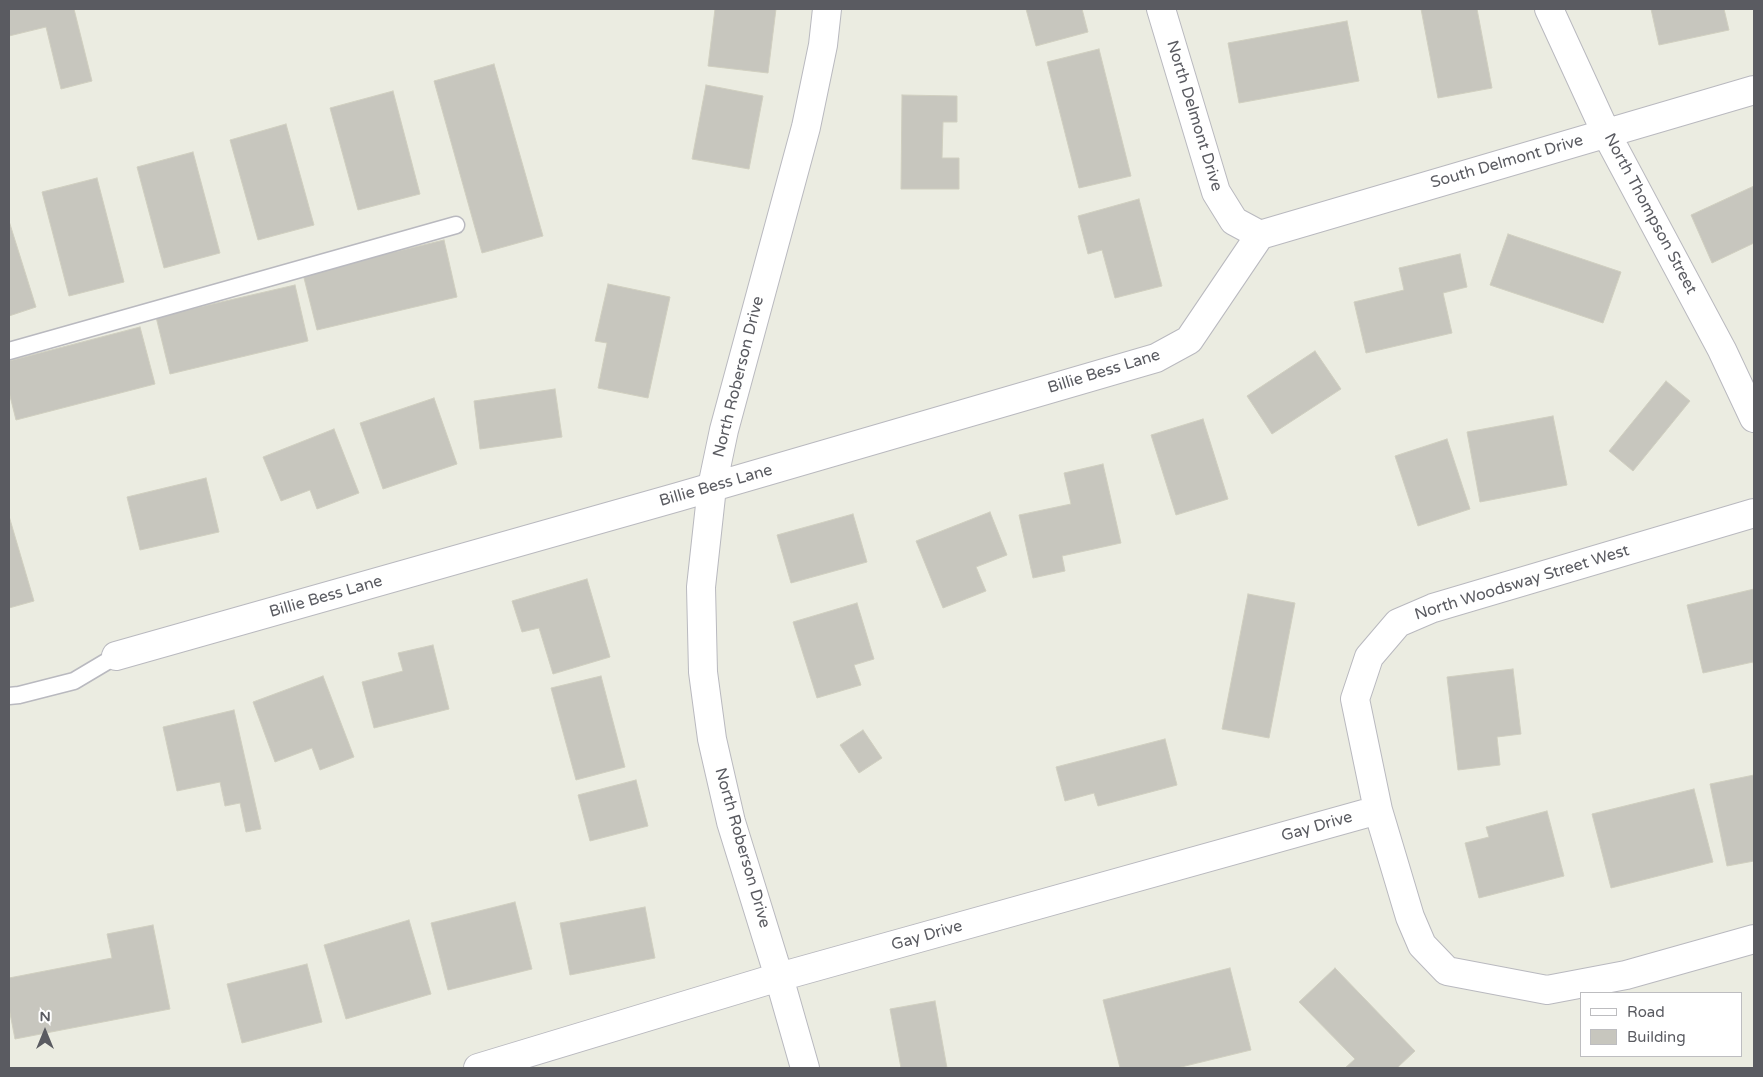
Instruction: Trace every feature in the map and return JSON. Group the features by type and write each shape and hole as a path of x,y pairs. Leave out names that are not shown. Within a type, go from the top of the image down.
{"street":[{"name":"North Roberson Drive","path":"805,1068 731,822 712,739 703,672 701,586 712,487 724,430 806,126 823,45 827,9"},
{"name":"North Delmont Drive","path":"1161,9 1216,192 1234,221 1260,235"},
{"name":"North Thompson Street","path":"1549,9 1606,133 1722,350 1754,418"},
{"name":"South Delmont Drive","path":"1260,235 1754,90"},
{"name":"Billie Bess Lane","path":"116,656 712,487 1156,358 1189,340 1260,235"},
{"name":"North Woodsway Street West","path":"1754,513 1433,608 1398,623 1369,657 1355,699 1378,810 1410,917 1422,945 1447,970 1547,990 1626,975 1754,938"},
{"name":"Gay Drive","path":"478,1068 779,977 1378,810"}],"lane":[{"path":"9,351 456,225"},
{"path":"9,696 74,681 116,656"}],"building":[{"path":"9,9 74,9 92,81 61,89 46,27 9,36"},
{"path":"715,9 776,9 768,73 708,66"},
{"path":"1026,9 1082,9 1088,32 1036,46"},
{"path":"1421,9 1477,9 1492,88 1438,98"},
{"path":"1651,9 1724,9 1729,30 1659,45"},
{"path":"1347,21 1359,81 1239,103 1228,43"},
{"path":"1099,49 1131,176 1079,188 1047,62"},
{"path":"494,64 543,236 482,253 434,81"},
{"path":"706,85 763,96 749,169 692,159"},
{"path":"393,91 420,194 358,210 330,108"},
{"path":"902,95 957,96 957,122 943,122 942,158 959,158 959,189 901,189"},
{"path":"286,124 314,225 258,240 230,140"},
{"path":"193,152 220,253 164,268 137,167"},
{"path":"97,178 124,282 69,296 42,192"},
{"path":"1754,186 1754,243 1712,263 1691,215"},
{"path":"1139,199 1162,286 1115,298 1102,250 1088,254 1078,216"},
{"path":"9,221 36,307 9,316"},
{"path":"1508,234 1621,272 1603,323 1490,285"},
{"path":"444,240 457,297 317,330 303,274"},
{"path":"1460,254 1467,287 1443,293 1452,333 1366,353 1354,302 1404,290 1399,268"},
{"path":"608,284 670,297 648,398 598,388 607,343 595,341"},
{"path":"295,285 308,341 170,374 156,317"},
{"path":"140,327 155,384 16,420 9,392 9,361"},
{"path":"1315,351 1341,389 1272,434 1247,396"},
{"path":"1666,381 1690,401 1633,471 1609,451"},
{"path":"555,389 562,437 480,449 474,401"},
{"path":"434,398 457,464 383,489 360,423"},
{"path":"1553,416 1567,485 1480,502 1467,432"},
{"path":"1203,419 1228,499 1176,515 1151,435"},
{"path":"334,429 359,493 317,509 310,490 281,501 263,457"},
{"path":"1447,439 1470,509 1418,526 1395,456"},
{"path":"1103,464 1121,543 1062,556 1065,571 1033,578 1019,515 1071,504 1064,473"},
{"path":"206,478 219,532 140,550 127,497"},
{"path":"990,512 1007,555 976,567 986,591 943,608 916,541"},
{"path":"853,514 867,562 791,583 777,535"},
{"path":"9,516 34,601 9,608"},
{"path":"587,579 610,657 553,674 539,628 522,632 512,601"},
{"path":"1754,589 1754,667 1753,662 1703,673 1687,605"},
{"path":"1248,594 1295,603 1269,738 1222,729"},
{"path":"857,603 874,659 854,665 861,685 817,698 793,622"},
{"path":"433,645 449,709 374,728 362,682 403,671 398,653"},
{"path":"1513,669 1521,734 1497,737 1500,765 1458,770 1447,677"},
{"path":"323,676 354,757 320,770 312,748 275,762 253,702"},
{"path":"601,676 625,767 576,780 551,688"},
{"path":"234,710 261,829 246,832 240,803 225,806 220,782 177,791 163,727"},
{"path":"863,730 882,758 859,773 840,745"},
{"path":"1165,739 1177,785 1098,806 1094,793 1065,801 1056,767"},
{"path":"1754,775 1754,861 1727,866 1710,784"},
{"path":"636,780 648,826 590,841 578,795"},
{"path":"1694,789 1713,862 1611,888 1592,814"},
{"path":"1547,811 1564,876 1479,898 1465,843 1489,837 1486,827"},
{"path":"515,902 532,969 448,990 431,923"},
{"path":"645,907 655,958 570,975 560,923"},
{"path":"409,920 431,994 346,1019 324,945"},
{"path":"153,925 170,1009 15,1039 9,1008 9,978 112,958 107,934"},
{"path":"307,964 322,1022 242,1043 227,984"},
{"path":"1230,968 1251,1050 1177,1068 1120,1068 1103,1000"},
{"path":"1335,968 1415,1051 1397,1068 1345,1068 1355,1059 1299,1002"},
{"path":"935,1001 947,1068 901,1068 890,1009"}]}
